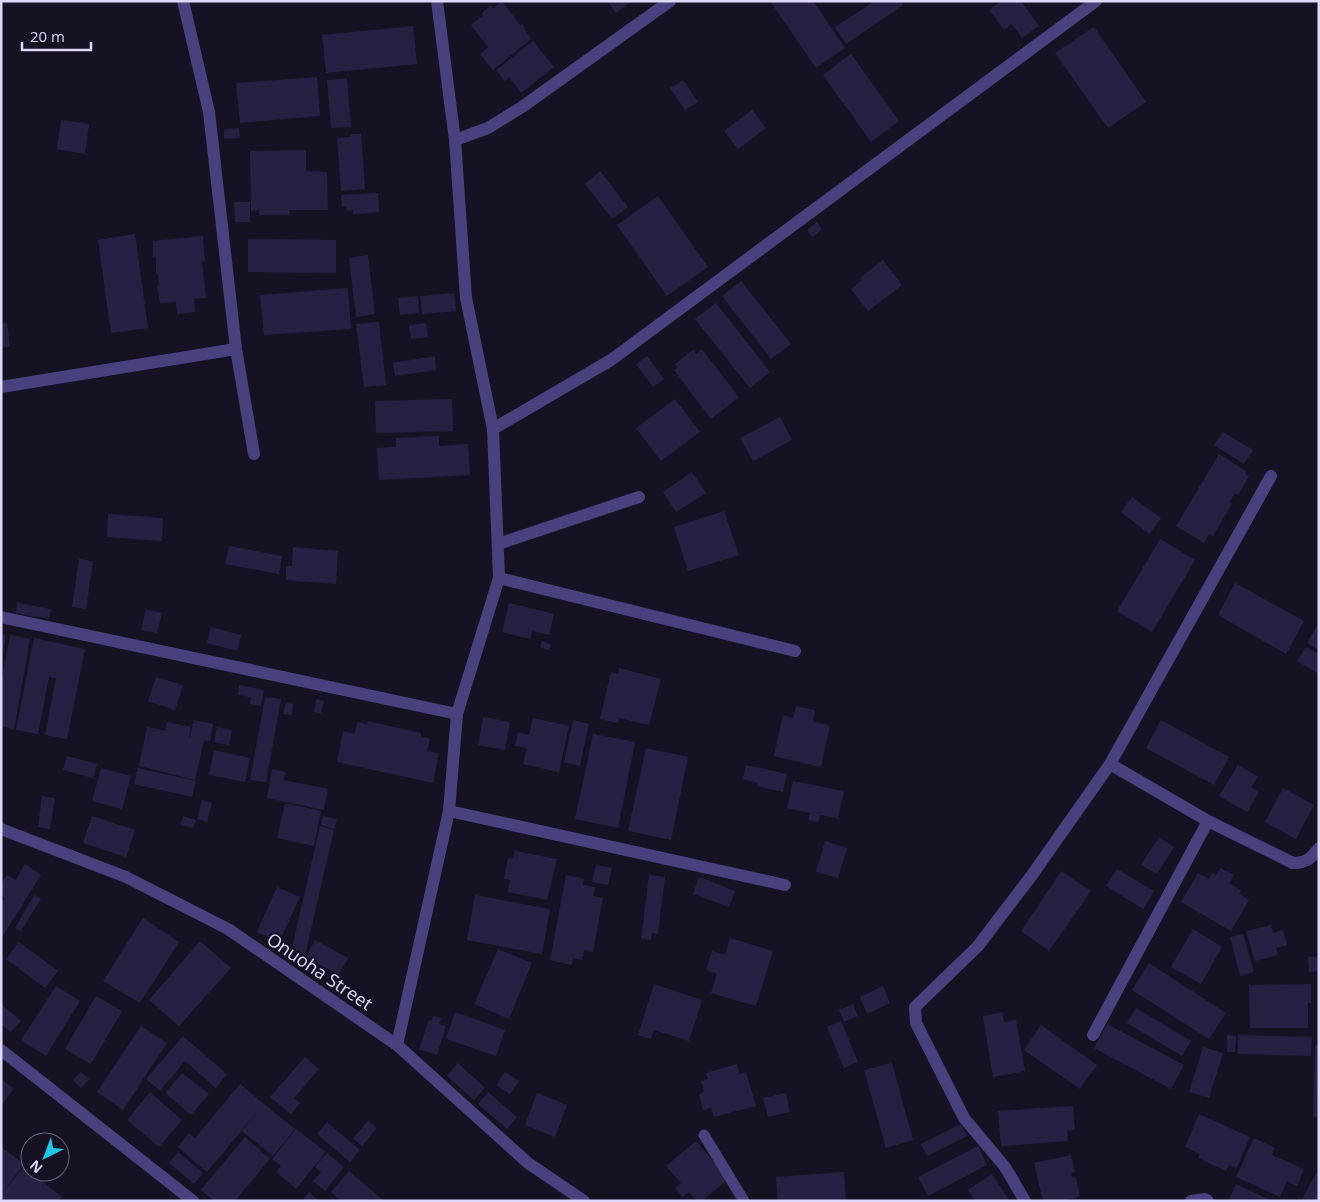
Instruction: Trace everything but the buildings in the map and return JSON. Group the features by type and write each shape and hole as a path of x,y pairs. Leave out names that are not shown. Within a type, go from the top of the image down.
{"street":[{"path":"183,1 209,112 236,349 254,454"},
{"path":"397,1045 449,811 457,714 499,578 493,429 466,298 455,140 437,1"},
{"path":"455,140 488,128 522,107 670,1"},
{"path":"493,429 611,360 1096,1"},
{"path":"1,387 236,349"},
{"path":"1025,1201 1005,1167 964,1118 916,1023 915,1007 978,946 1032,875 1110,764 1271,476"},
{"path":"498,544 640,497"},
{"path":"499,578 795,651"},
{"path":"1,617 457,714"},
{"path":"1110,764 1208,821 1293,863 1302,863 1312,857 1319,848"},
{"path":"449,811 785,885"},
{"path":"1093,1035 1208,821"},
{"name":"Onuoha Street","path":"1,830 126,877 228,929 397,1045 528,1163 584,1201"},
{"path":"1,1050 193,1201"},
{"path":"1191,1201 1205,1199 1208,1201"}],"lane":[{"path":"704,1135 744,1201"}]}
